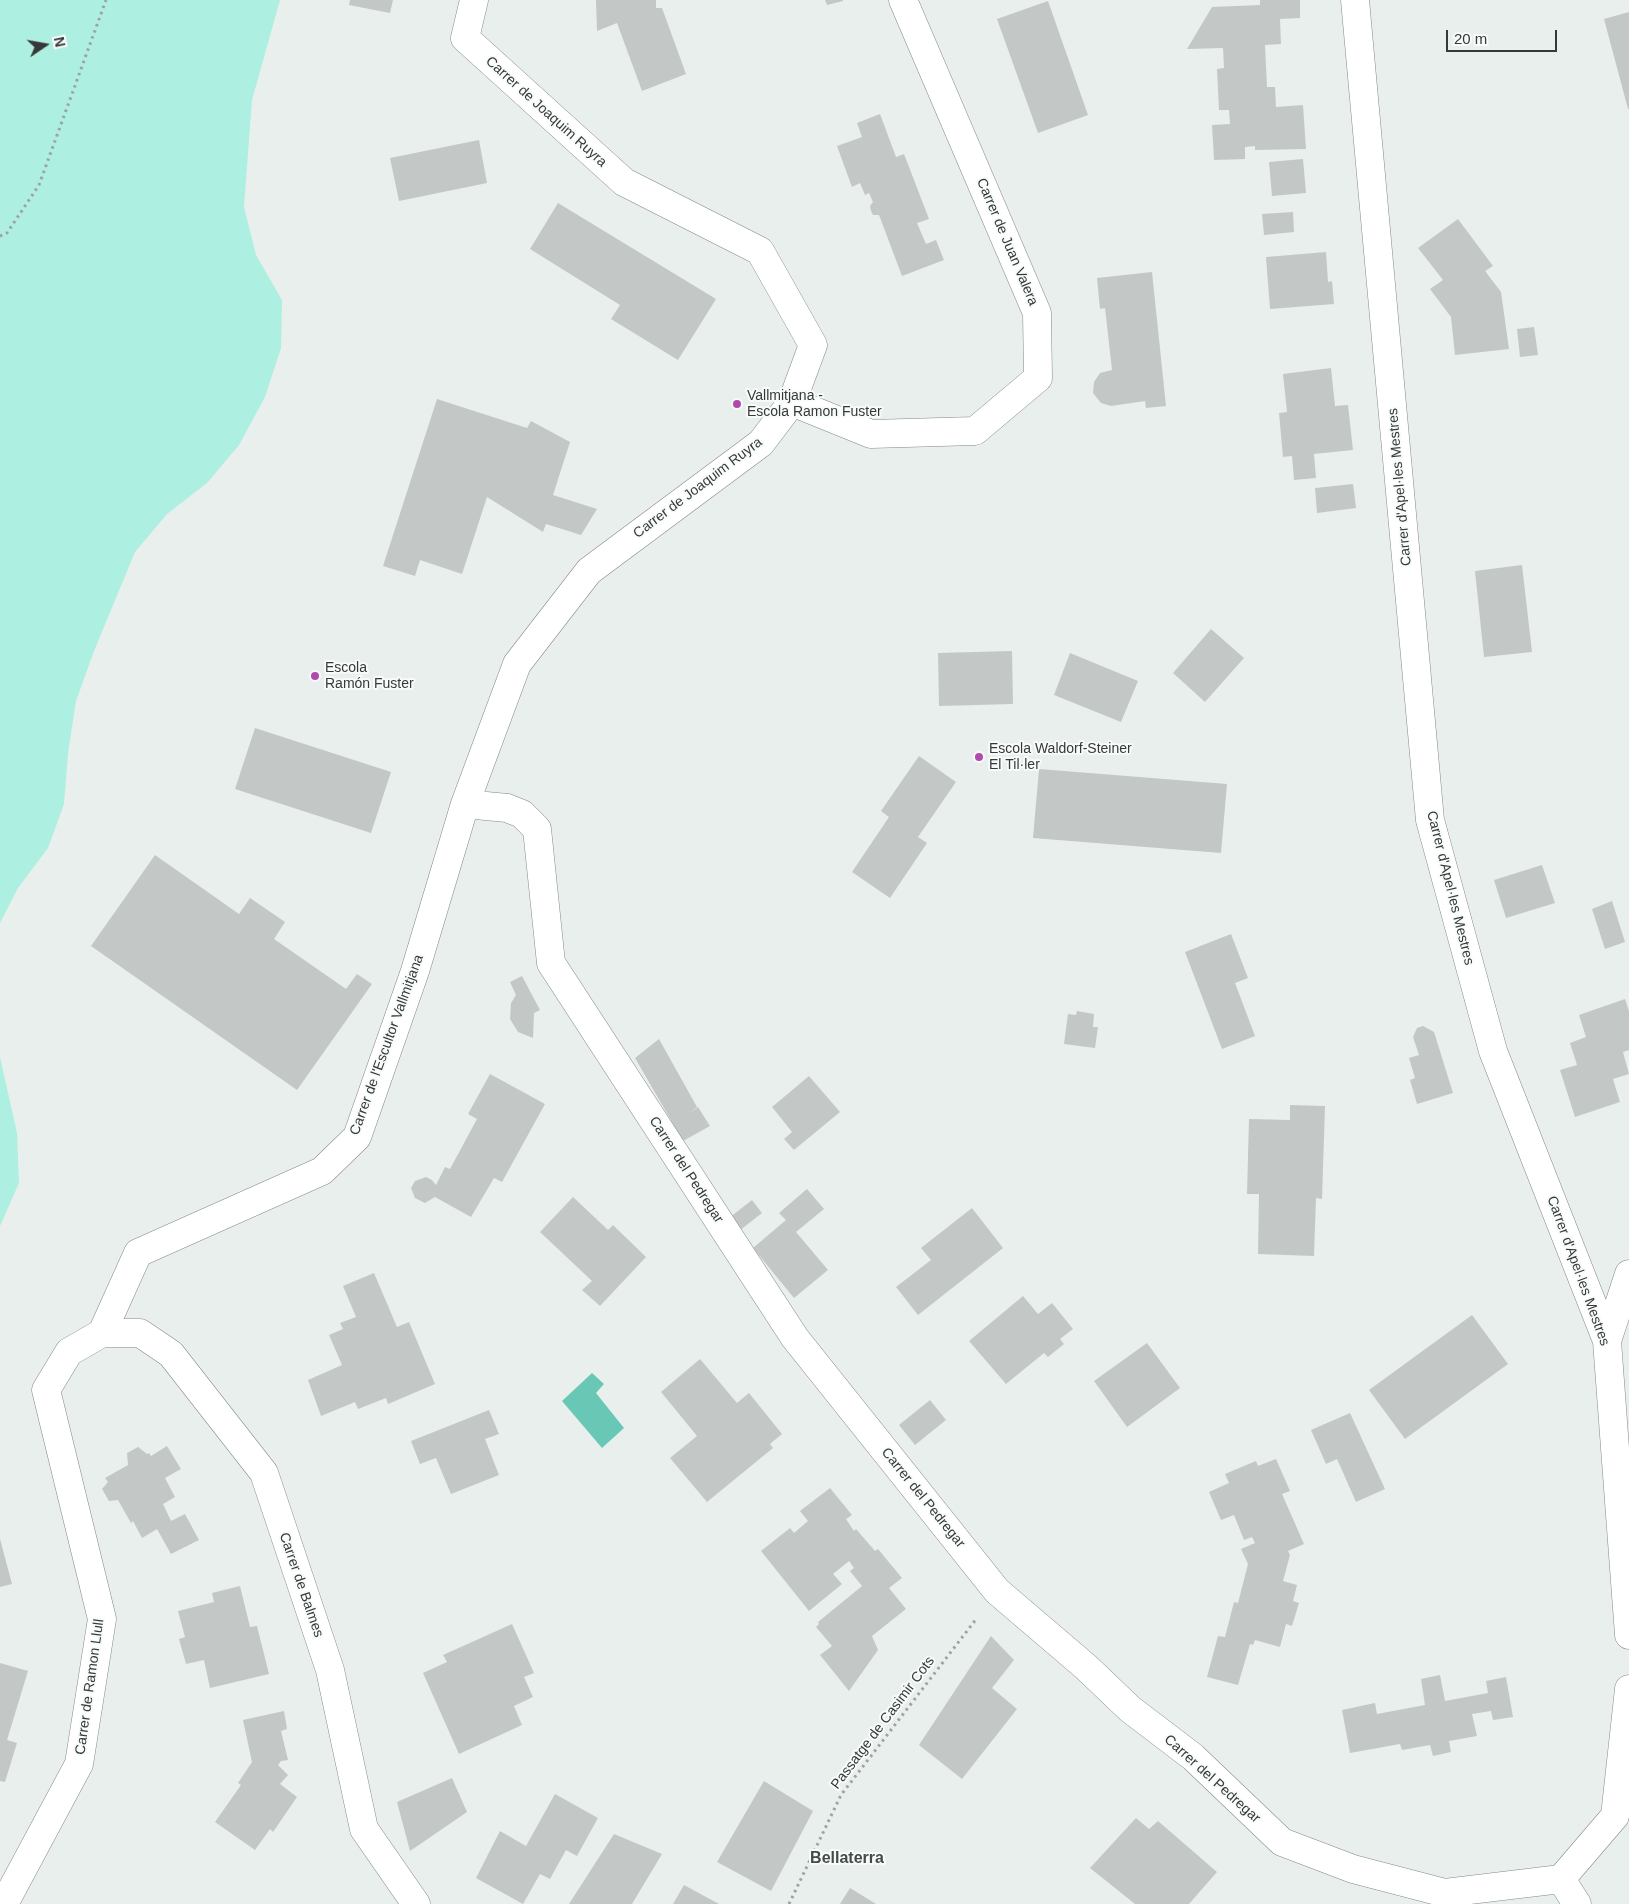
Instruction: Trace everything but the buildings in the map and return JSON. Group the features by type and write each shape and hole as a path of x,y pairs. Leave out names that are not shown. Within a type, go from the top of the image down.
{"street":[{"name":"Carrer de Joaquim Ruyra","path":"465,804 517,664 589,571 761,443 792,402 813,345 760,251 624,182 465,38 474,0"},
{"name":"Carrer de Juan Valera","path":"792,402 871,434 975,430 1038,378 1037,313 903,0"},
{"name":"Carrer d'Apel·les Mestres","path":"1355,0 1430,820 1493,1051 1608,1341 1629,1634"},
{"name":"Carrer del Pedregar","path":"465,804 507,808 522,814 537,829 551,963 795,1338 997,1591 1086,1667 1130,1709 1192,1757 1282,1842 1353,1869 1445,1893 1561,1879"},
{"name":"Carrer de l'Escultor Vallmitjana","path":"102,1333 138,1253 322,1171 357,1137 414,972 465,804"},
{"path":"1608,1341 1629,1274"},
{"name":"Carrer de Ramon Llull","path":"4,1904 79,1764 102,1619 46,1390 69,1352 102,1333"},
{"name":"Carrer de Balmes","path":"102,1333 140,1333 171,1354 264,1473 330,1670 364,1829 416,1904"},
{"path":"1577,1904 1561,1879 1615,1816 1629,1689"}],"path":[{"path":"0,236 7,233 39,185 106,0"},
{"name":"Passatge de Casimir Cots","path":"788,1904 841,1795 997,1591"}],"shaded area":[{"path":"0,0 280,0 252,100 244,207 256,255 282,300 281,348 265,397 239,445 207,483 167,514 135,552 94,651 76,701 68,753 64,804 48,848 18,888 0,923"},
{"path":"0,1057 17,1133 19,1183 0,1226"},
{"path":"592,1373 604,1384 596,1393 624,1428 602,1448 562,1401"}],"place":[{"name":"Vallmitjana - Escola Ramon Fuster","path":"737,404"},
{"name":"Escola Ramón Fuster","path":"315,676"},
{"name":"Escola Waldorf-Steiner El Til·ler","path":"979,757"}],"district":[{"name":"Bellaterra","path":"847,1859"}]}
